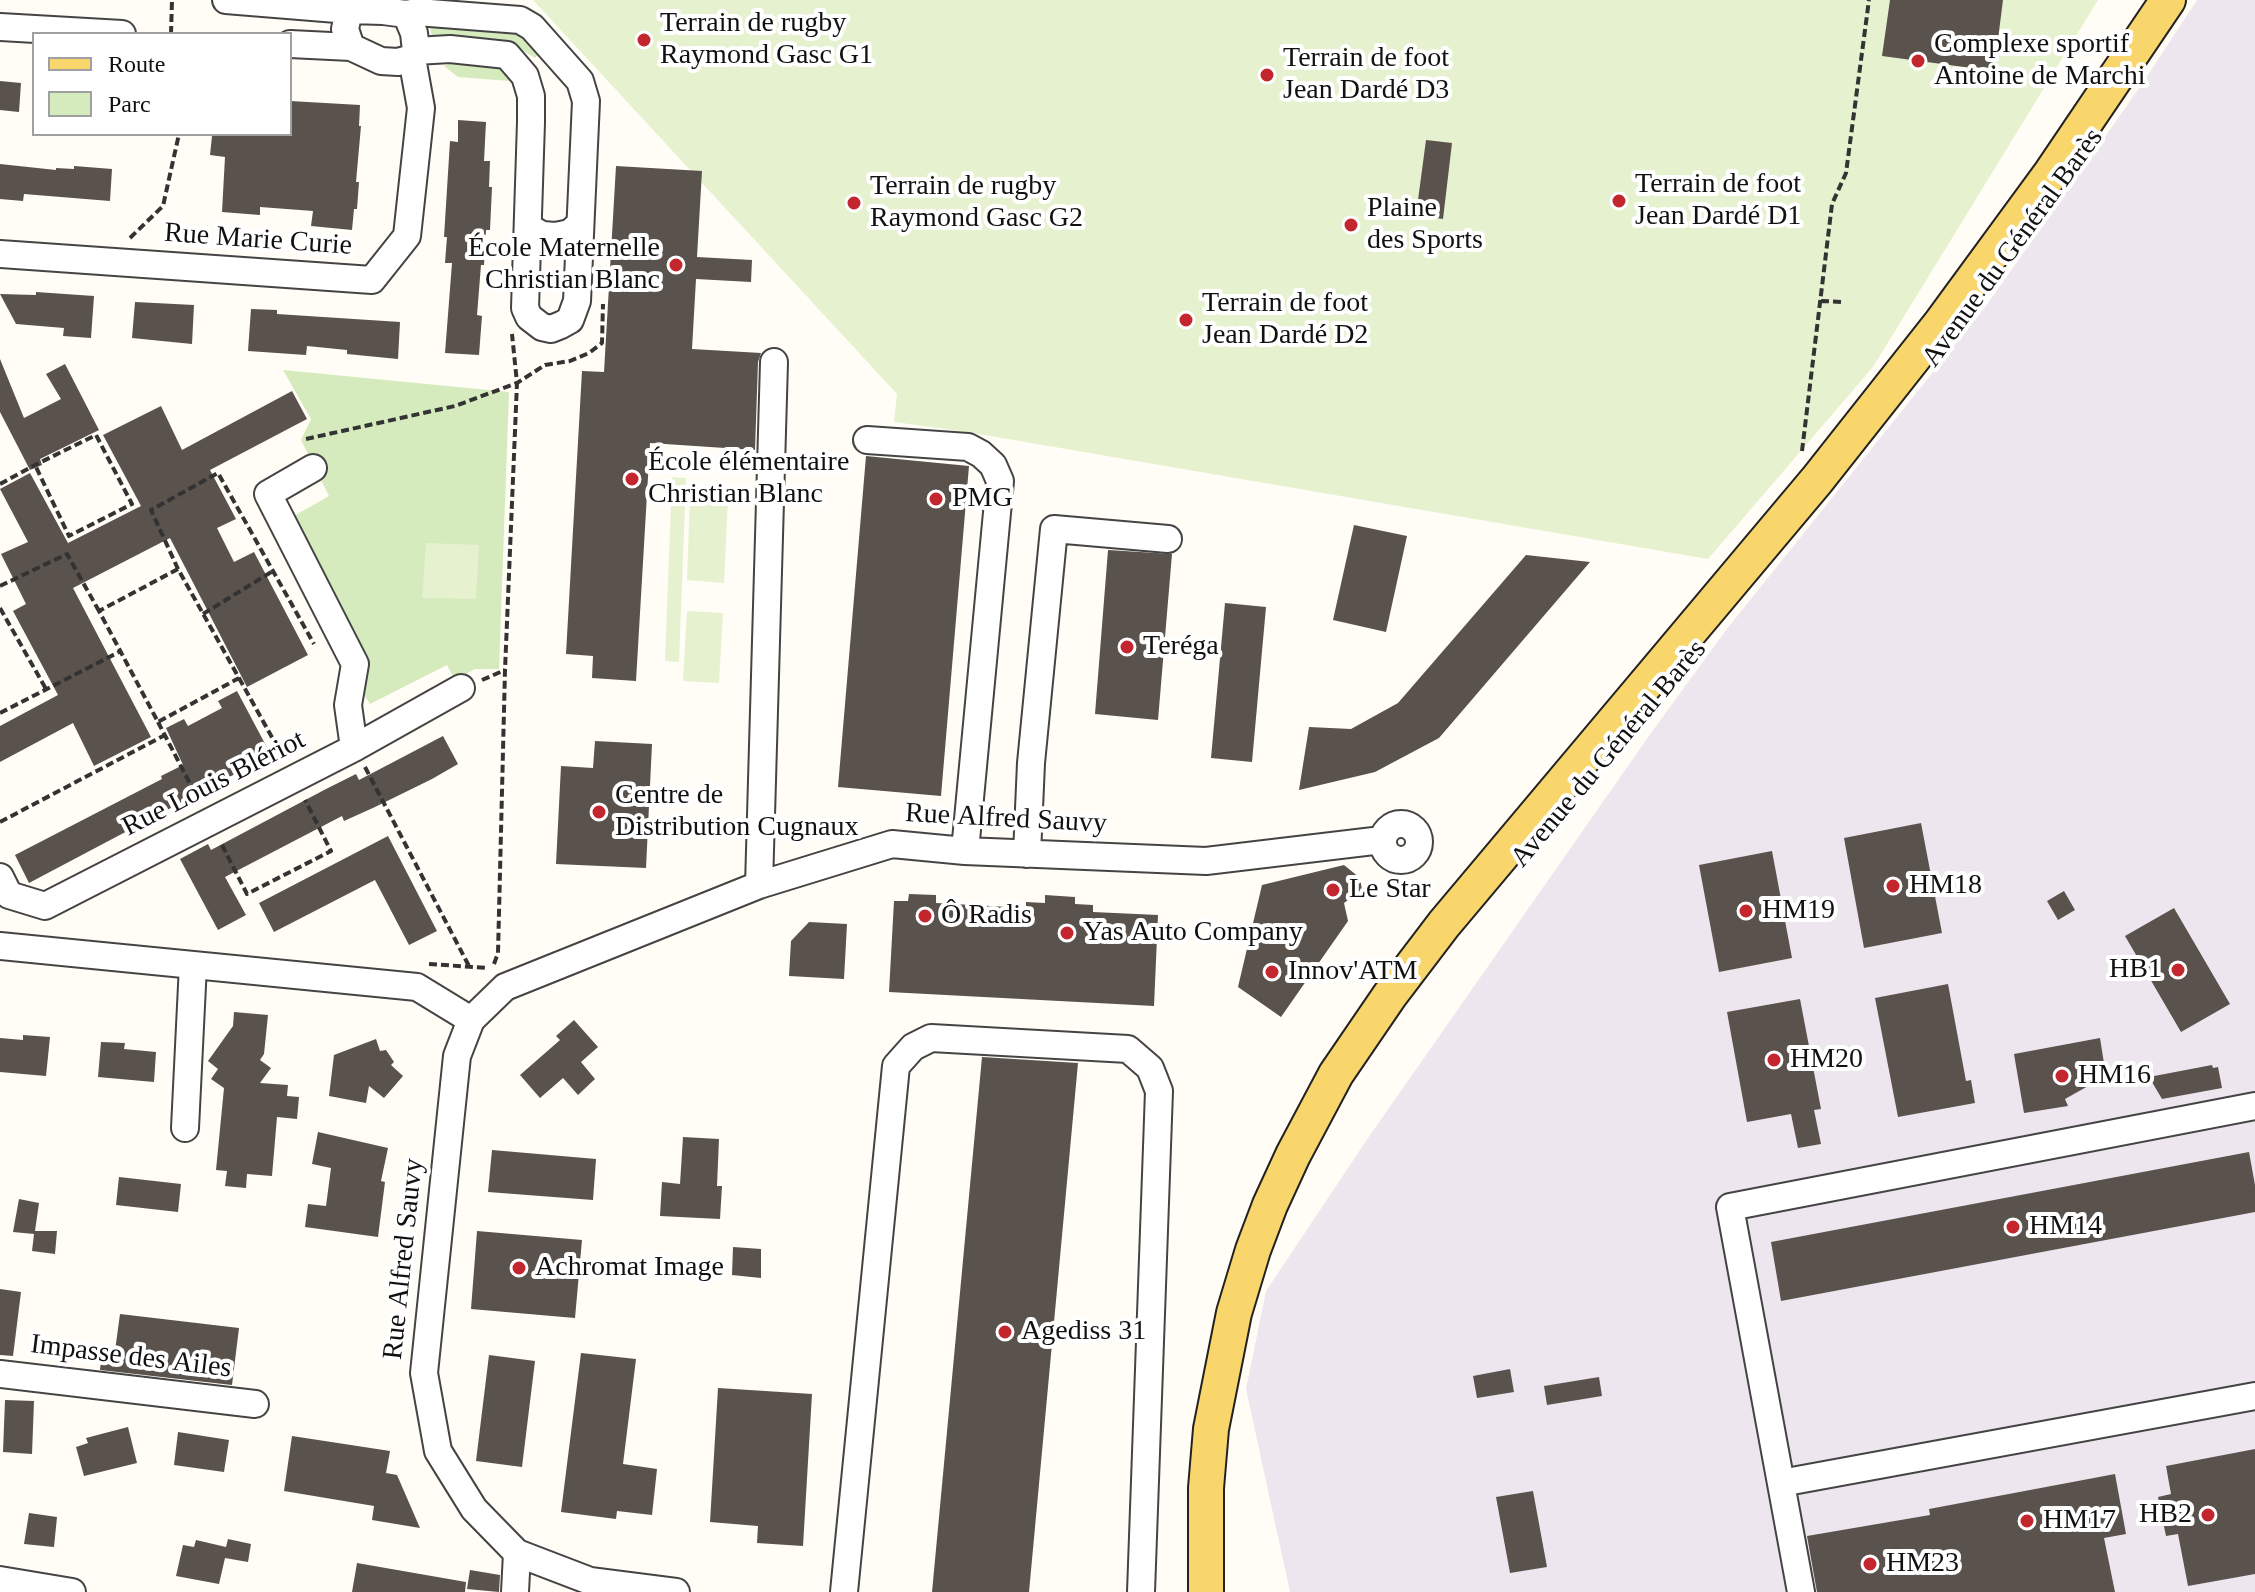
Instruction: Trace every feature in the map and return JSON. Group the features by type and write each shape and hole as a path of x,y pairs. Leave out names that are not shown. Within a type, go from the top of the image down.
{"main road":[{"name":"Avenue du Général Barès","path":"1206,1592 1206,1488 1211,1429 1234,1313 1270,1205 1336,1074 1444,924 1817,480 1941,323 2051,173 2168,0"}],"street":[{"path":"226,0 520,20 532,27 580,81 586,101 575,311 570,320 551,329 535,323 525,308 531,109 525,76 507,55 450,49 414,55 398,62 381,61 351,47 292,44"},
{"path":"351,47 345,29 356,7"},
{"path":"406,14 414,33 414,55"},
{"path":"0,27 87,32"},
{"name":"Rue Marie Curie","path":"0,254 372,280 407,236 421,108 414,55"},
{"path":"528,227 542,235 556,236 570,233 580,224"},
{"path":"759,885 774,362"},
{"path":"867,440 968,447 993,465 1000,481 965,851"},
{"path":"313,468 268,494 355,664 348,705 354,748"},
{"path":"1027,854 1031,763 1054,529 1168,539"},
{"name":"Rue Louis Blériot","path":"0,877 9,895 45,906 354,748 461,688"},
{"name":"Rue Alfred Sauvy","path":"676,1592 590,1581 517,1553 474,1509 438,1451 424,1373 457,1056 471,1020 505,987 759,885 892,844 965,851 1206,861 1382,840"},
{"path":"0,946 417,987 471,1020"},
{"path":"185,1128 193,965"},
{"path":"844,1592 896,1066 913,1047 931,1038 1128,1049 1150,1068 1159,1091 1141,1592"},
{"path":"1801,1592 1730,1207 2255,1106"},
{"name":"Impasse des Ailes","path":"0,1374 255,1404"},
{"path":"1781,1483 2255,1396"},
{"path":"515,1592 517,1553"},
{"path":"0,1580 72,1592"}],"path":[{"path":"171,32 172,0"},
{"path":"1800,461 1832,204 1846,173 1869,0"},
{"path":"105,262 163,206 179,136"},
{"path":"1820,301 1843,302"},
{"path":"492,968 498,953 505,670 517,383 511,327"},
{"path":"306,439 455,406 517,383"},
{"path":"0,484 35,465 96,435 132,504 69,536 35,465"},
{"path":"0,586 67,554 247,894 331,851 178,569 151,510 218,473 318,652"},
{"path":"99,611 178,569"},
{"path":"203,614 273,571"},
{"path":"0,608 46,689"},
{"path":"0,713 121,651"},
{"path":"158,722 239,678"},
{"path":"0,822 165,735"},
{"path":"354,748 470,968"}],"shaded area":[{"path":"2197,0 2255,0 2255,1592 1290,1592 1246,1389 1266,1291 1368,1138 1651,733 1726,630 1986,306 2142,84"}],"green space":[{"name":"Plaine des Sports","path":"533,0 2098,0 1873,367 1708,559 894,422 897,394"},
{"path":"443,21 507,31 525,38 541,51 535,58 522,50 432,38 430,27"},
{"path":"454,61 502,61 517,78 510,81 458,77 444,66"},
{"path":"283,370 509,392 499,669 475,669 455,680 447,665 370,704 361,690 292,517 329,496 301,440 311,419"},
{"path":"672,477 686,478 679,662 665,661"},
{"path":"690,496 728,498 724,583 687,580"},
{"path":"426,543 479,545 476,599 422,598"},
{"path":"687,611 723,613 719,683 683,681"}],"building":[{"path":"1890,0 2003,0 1994,71 1882,56"},
{"path":"0,81 21,83 19,112 0,110"},
{"path":"292,101 360,105 356,182 359,182 352,230 311,226 313,211 260,207 260,215 222,212 225,157 210,155 212,136 292,136"},
{"path":"458,120 486,122 484,161 490,161 490,230 486,230 477,315 482,316 479,355 445,353 452,263 445,263 447,237 444,237 450,141 458,142"},
{"path":"1426,140 1452,143 1443,219 1416,215"},
{"path":"0,164 56,170 74,169 74,166 112,169 110,201 24,194 23,201 0,199"},
{"path":"616,166 702,171 697,257 752,260 751,282 696,279 692,349 761,353 758,362 755,450 650,443 636,681 592,678 593,656 566,654 582,371 604,372"},
{"path":"36,292 94,296 91,338 63,336 64,328 16,324 0,294 36,295"},
{"path":"135,302 194,305 192,344 132,338"},
{"path":"251,309 277,310 277,314 400,322 398,359 307,346 306,355 248,351"},
{"path":"0,359 24,418 61,399 46,374 65,364 99,430 40,459 42,465 30,470 0,412"},
{"path":"292,391 307,419 210,470 236,519 217,528 234,562 254,552 308,655 247,687 170,538 73,588 151,737 94,766 73,723 0,762 0,726 58,695 13,611 26,604 1,554 28,542 0,489 30,473 68,543 141,506 103,435 161,406 182,450"},
{"path":"866,456 969,466 941,796 838,787"},
{"path":"1354,525 1407,536 1386,632 1333,620"},
{"path":"1108,550 1172,554 1158,720 1095,714"},
{"path":"1526,555 1590,562 1439,738 1375,772 1299,790 1309,727 1351,729 1398,703"},
{"path":"1225,603 1266,607 1252,762 1211,758"},
{"path":"237,691 271,755 29,883 15,855 162,779 161,776 183,765 166,728 184,719 188,726 222,708 218,701"},
{"path":"443,736 458,764 344,821 342,816 225,877 246,915 218,930 180,859 208,844 211,850 356,774 359,780"},
{"name":"Centre de Distribution Cugnaux","path":"595,741 652,744 646,868 556,864 561,766 593,768"},
{"name":"HM18","path":"1921,823 1942,933 1864,948 1844,838"},
{"path":"388,836 437,931 409,945 375,880 274,932 259,903"},
{"name":"HM19","path":"1772,851 1792,958 1719,972 1699,865"},
{"path":"1344,865 1360,878 1362,890 1344,903 1348,921 1281,1017 1238,987 1262,885"},
{"path":"2064,891 2075,910 2058,920 2047,901"},
{"path":"909,894 936,895 936,903 1026,908 1026,902 1045,903 1045,895 1075,897 1075,904 1093,905 1093,912 1158,915 1154,1006 889,992 894,901 908,901"},
{"name":"HB1","path":"2174,908 2230,1004 2181,1032 2125,936"},
{"path":"809,922 847,924 844,979 789,976 791,941"},
{"path":"1948,984 1966,1081 1971,1080 1975,1103 1898,1117 1875,998"},
{"name":"HM20","path":"1800,999 1821,1109 1814,1110 1821,1144 1798,1148 1791,1114 1747,1122 1727,1012"},
{"path":"234,1012 268,1015 264,1054 260,1060 271,1068 260,1083 288,1085 287,1096 299,1097 297,1119 277,1117 272,1176 247,1174 246,1188 225,1186 227,1171 216,1170 224,1088 211,1079 218,1069 208,1061 233,1026"},
{"path":"574,1020 598,1047 581,1062 595,1079 578,1095 563,1078 540,1098 520,1075 560,1040 556,1036"},
{"path":"23,1035 50,1037 46,1076 0,1072 0,1038 23,1040"},
{"name":"HM16","path":"2100,1038 2106,1076 2065,1099 2068,1106 2024,1113 2014,1054"},
{"path":"376,1039 380,1051 386,1050 394,1062 391,1065 403,1076 384,1098 369,1086 366,1103 329,1096 334,1055"},
{"path":"101,1042 125,1043 124,1049 156,1052 154,1082 98,1077"},
{"path":"982,1057 1078,1063 1029,1592 932,1592"},
{"name":"HM16","path":"2212,1065 2213,1068 2218,1067 2222,1088 2162,1099 2149,1077"},
{"path":"318,1132 388,1148 381,1181 385,1182 378,1237 305,1227 308,1204 326,1206 331,1168 312,1164"},
{"path":"683,1137 719,1139 717,1186 722,1186 720,1219 660,1216 662,1182 680,1184"},
{"path":"492,1150 596,1159 593,1200 488,1192"},
{"name":"HM14","path":"2249,1152 2255,1185 2255,1212 1781,1301 1771,1242"},
{"path":"119,1177 181,1184 178,1212 116,1205"},
{"path":"19,1199 39,1203 35,1231 57,1231 55,1254 32,1251 34,1234 13,1232"},
{"path":"477,1231 582,1240 575,1318 471,1309"},
{"path":"733,1247 761,1249 761,1278 732,1275"},
{"path":"0,1289 21,1292 13,1356 0,1355"},
{"path":"120,1314 239,1328 232,1385 100,1370 102,1350 115,1351"},
{"path":"581,1353 636,1359 623,1464 657,1469 652,1515 617,1511 616,1519 561,1512"},
{"path":"489,1355 535,1361 522,1467 476,1461"},
{"path":"1510,1369 1514,1392 1477,1398 1473,1376"},
{"path":"1599,1377 1602,1396 1547,1405 1544,1386"},
{"path":"718,1388 812,1394 803,1546 757,1543 758,1526 710,1522"},
{"path":"5,1400 34,1401 32,1454 3,1452"},
{"path":"128,1427 137,1463 84,1476 76,1447 88,1443 86,1438"},
{"path":"178,1432 229,1440 224,1472 174,1465"},
{"path":"292,1436 390,1451 386,1473 397,1475 420,1528 372,1520 374,1506 284,1491"},
{"name":"HB2","path":"2255,1449 2255,1574 2188,1586 2178,1534 2166,1536 2158,1497 2171,1494 2166,1466"},
{"name":"HM17","path":"2115,1474 2126,1534 2104,1538 2115,1592 1817,1592 1807,1536 1930,1515 1929,1509"},
{"path":"1533,1491 1547,1567 1510,1573 1496,1497"},
{"path":"29,1513 57,1517 54,1547 24,1544"},
{"path":"228,1539 251,1544 248,1562 225,1558 219,1584 176,1576 183,1545 194,1547 196,1540 226,1547"},
{"path":"357,1563 466,1582 465,1592 352,1592"},
{"path":"470,1570 500,1575 499,1592 467,1589"}],"place":[{"name":"Terrain de rugby Raymond Gasc G1","path":"644,40"},
{"name":"Complexe sportif Antoine de Marchi","path":"1918,61"},
{"name":"Terrain de foot Jean Dardé D3","path":"1267,75"},
{"name":"Terrain de foot Jean Dardé D1","path":"1619,201"},
{"name":"Terrain de rugby Raymond Gasc G2","path":"854,203"},
{"name":"Plaine des Sports","path":"1351,225"},
{"name":"École Maternelle Christian Blanc","path":"676,265"},
{"name":"Terrain de foot Jean Dardé D2","path":"1186,320"},
{"name":"École élémentaire Christian Blanc","path":"632,479"},
{"name":"PMG","path":"936,499"},
{"name":"Teréga","path":"1127,647"},
{"name":"Centre de Distribution Cugnaux","path":"599,812"},
{"name":"HM18","path":"1893,886"},
{"name":"Le Star","path":"1333,890"},
{"name":"HM19","path":"1746,911"},
{"name":"Ô Radis","path":"925,916"},
{"name":"Yas Auto Company","path":"1067,933"},
{"name":"HB1","path":"2178,970"},
{"name":"Innov'ATM","path":"1272,972"},
{"name":"HM20","path":"1774,1060"},
{"name":"HM16","path":"2062,1076"},
{"name":"HM14","path":"2013,1227"},
{"name":"Achromat Image","path":"519,1268"},
{"name":"Agediss 31","path":"1005,1332"},
{"name":"HB2","path":"2208,1515"},
{"name":"HM17","path":"2027,1521"},
{"name":"HM23","path":"1870,1564"}]}
